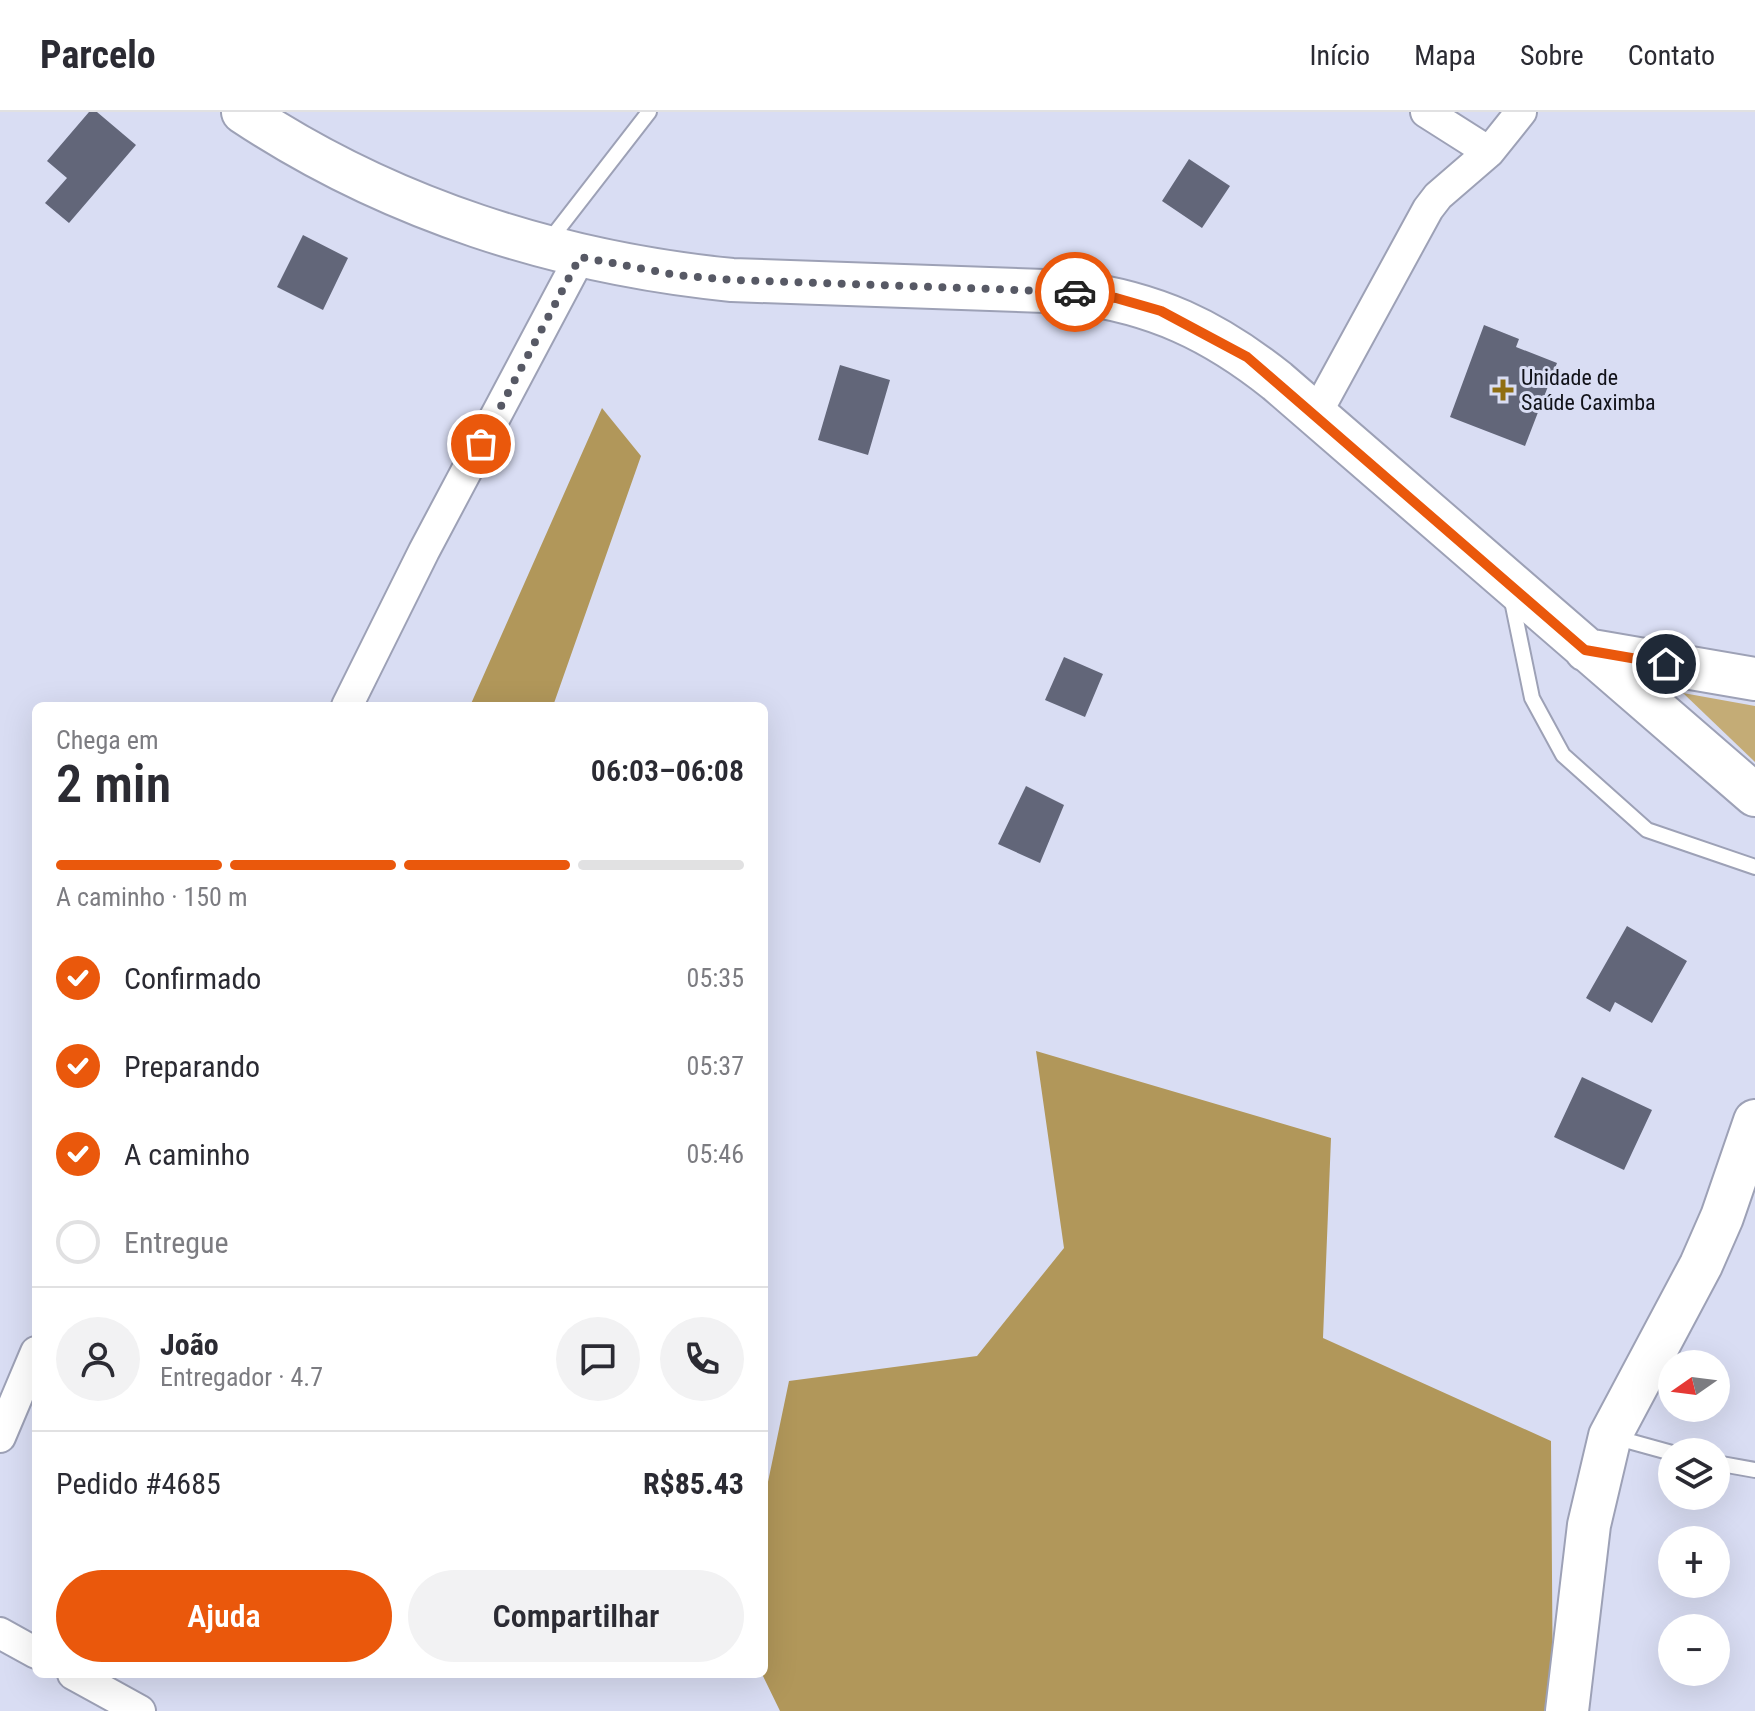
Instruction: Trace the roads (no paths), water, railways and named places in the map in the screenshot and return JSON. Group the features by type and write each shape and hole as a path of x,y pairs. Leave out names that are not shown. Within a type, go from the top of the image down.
{"main road":[{"path":"243,112 329,161 403,197 562,253 676,275 732,280 1073,292 1116,298 1161,311 1207,332 1247,357 1755,795"},
{"path":"1585,650 1755,679"},
{"path":"1567,1711 1589,1525 1610,1436 1701,1265 1722,1217 1755,1121"}],"street":[{"path":"1426,112 1489,152"},
{"path":"1316,414 1428,209 1438,196 1489,152 1521,112"},
{"path":"349,702 424,551 562,253"},
{"path":"0,1437 32,1361"},
{"path":"0,1633 32,1651"},
{"path":"80,1678 140,1711"}],"lane":[{"path":"562,253 649,112"},
{"path":"1508,584 1532,698 1563,755 1647,830 1755,867"},
{"path":"1610,1436 1658,1449"},
{"path":"1730,1466 1755,1470"}],"place":[{"name":"Unidade de Saúde Caximba","path":"1503,390"}]}
